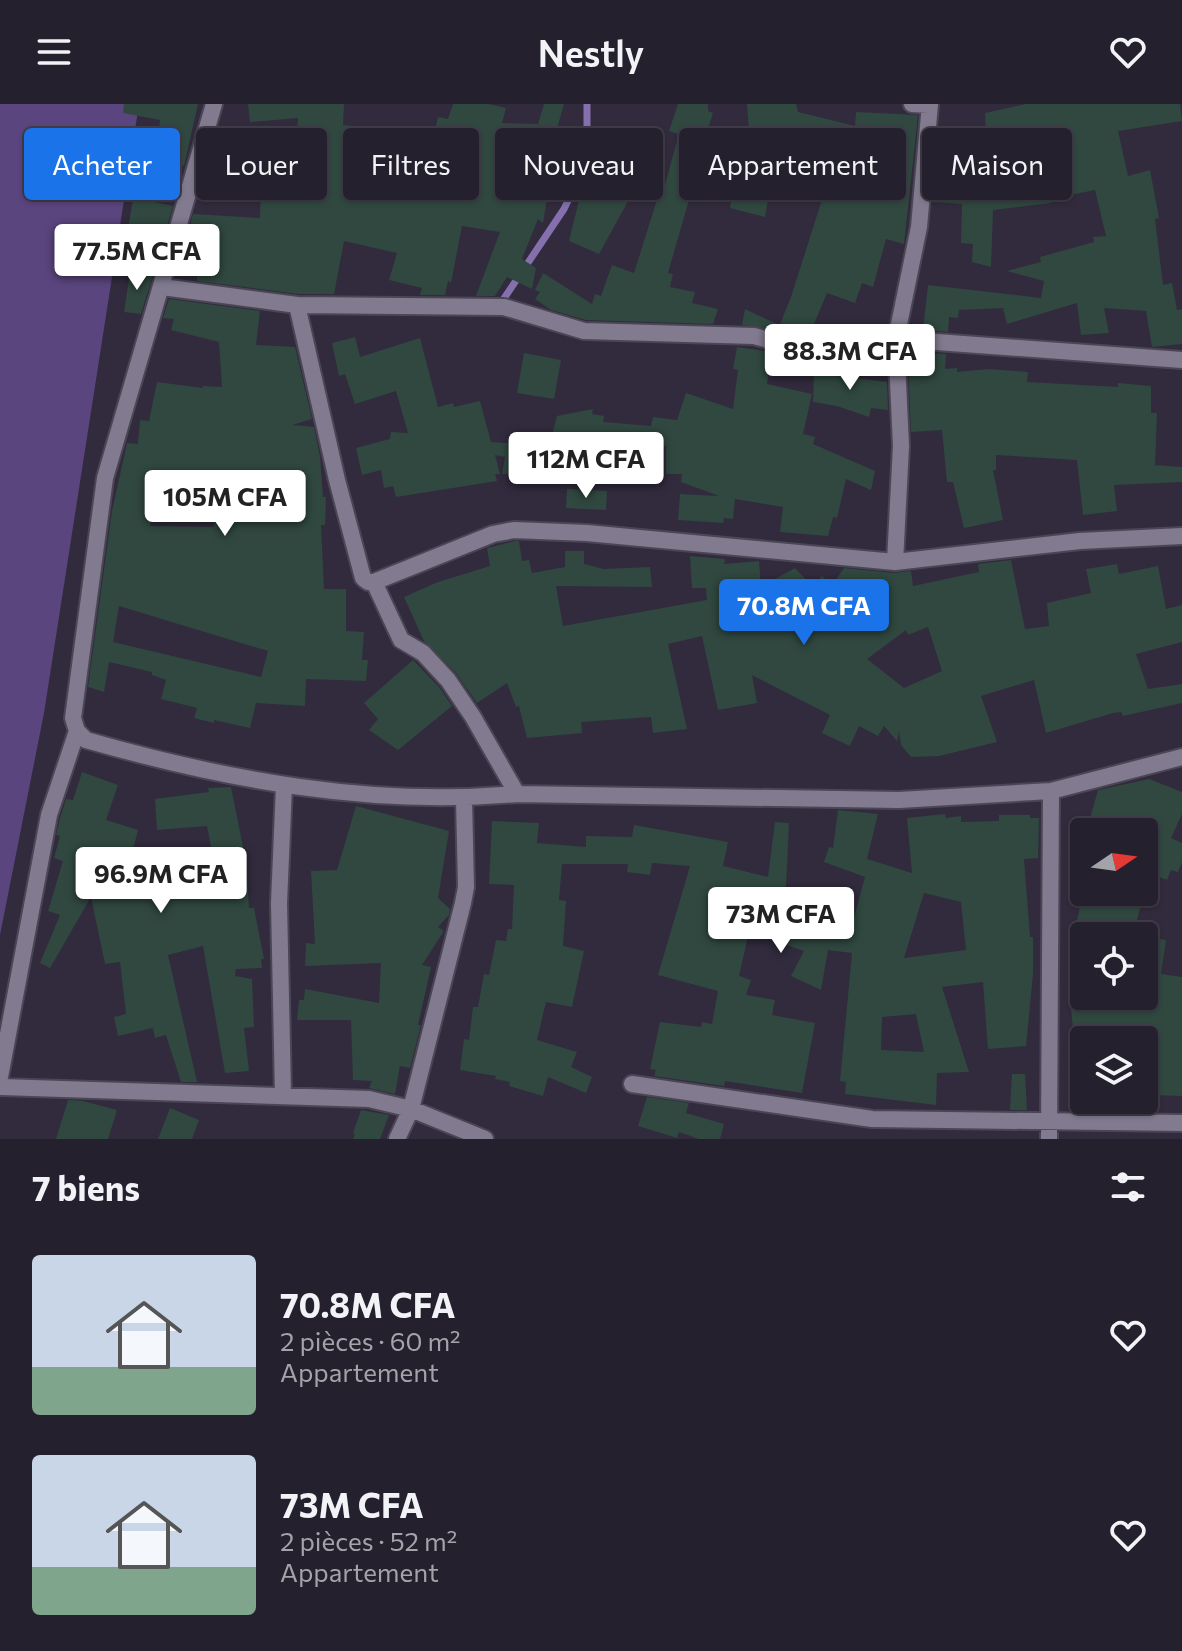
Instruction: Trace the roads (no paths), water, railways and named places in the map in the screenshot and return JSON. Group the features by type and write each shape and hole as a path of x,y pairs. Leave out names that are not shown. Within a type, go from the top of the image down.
{"street":[{"path":"214,104 105,478 73,718 77,731 86,740 161,762 284,786 334,793 464,799 517,794 899,800 1051,791 1182,757"},
{"path":"895,562 901,446 896,339 919,227 924,104"},
{"path":"162,287 297,305 504,307 584,331 754,336 772,341 896,339 1182,360"},
{"path":"297,305 337,480 363,578 368,582 493,534 514,530 587,533 895,562 1080,541 1182,536"},
{"path":"374,582 401,640 423,653 448,680 517,794"},
{"path":"0,1077 49,815 77,731"},
{"path":"283,1095 279,903 284,786"},
{"path":"1049,1130 1051,791"},
{"path":"397,1139 411,1109 466,887 464,799"},
{"path":"632,1084 872,1119 1049,1130 1182,1123"},
{"path":"0,1087 369,1099 411,1109 485,1139"}],"waterway":[{"path":"499,306 564,209 576,184 587,141 587,104"}]}
